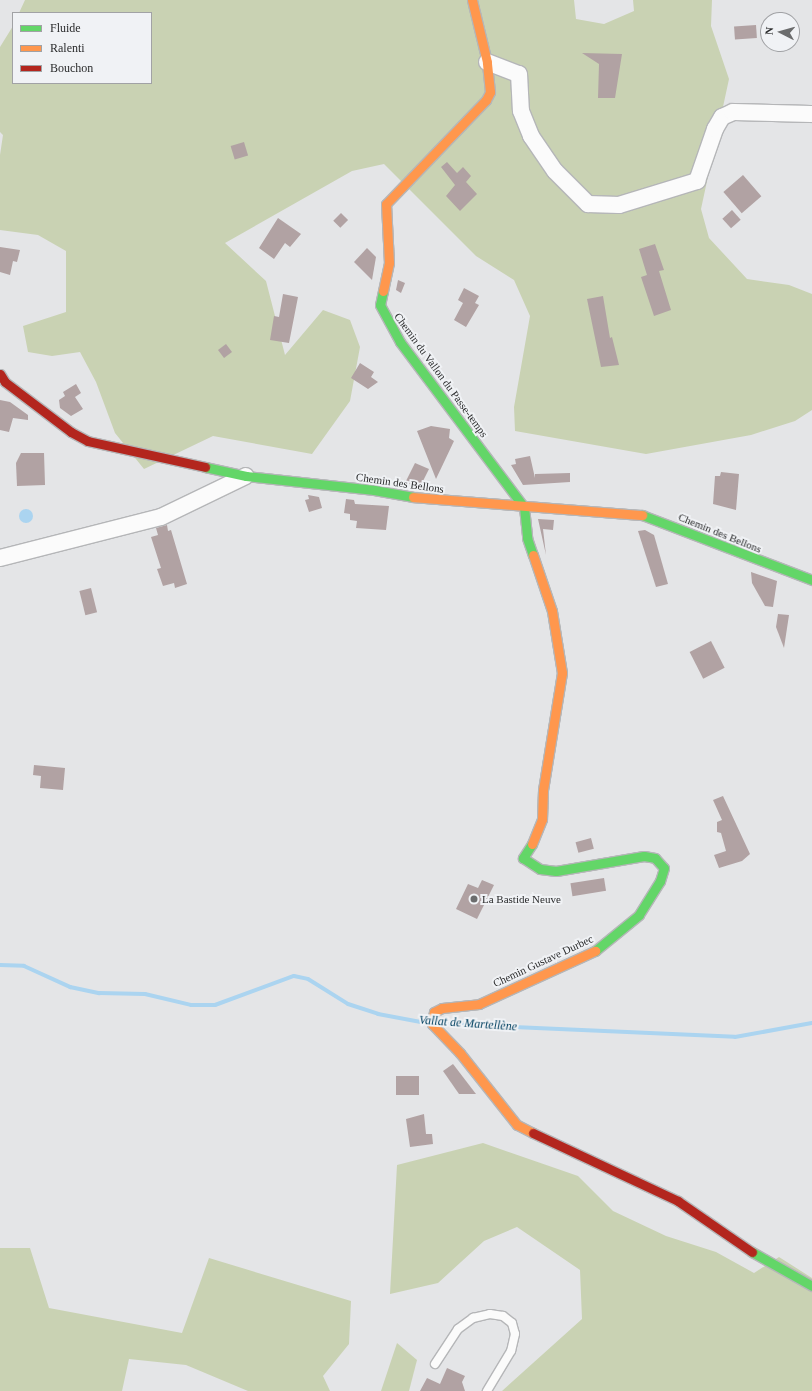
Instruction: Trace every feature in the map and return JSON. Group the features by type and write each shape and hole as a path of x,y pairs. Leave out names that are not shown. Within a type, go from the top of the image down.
{"street":[{"name":"Chemin du Vallon du Passe-temps","path":"472,0 488,62 490,92 486,100 460,123 386,204 384,211 389,262 380,305 400,342 524,507"},
{"path":"488,62 519,74 521,111 531,136 555,170 588,204 619,205 697,181 715,129 722,117 733,112 812,114"},
{"name":"Chemin des Bellons","path":"0,374 5,382 53,419 88,441 246,476 374,490 426,500 636,513 737,554 812,580"},
{"path":"0,558 161,517 246,476"},
{"name":"Chemin Gustave Durbec","path":"524,507 527,538 552,611 562,673 543,790 542,819 539,832 523,858 525,862 540,869 556,871 644,856 655,858 662,863 663,874 639,915 602,948 479,1004 464,1008 442,1008 434,1012 432,1024 460,1052 517,1125 678,1201 732,1240 812,1286"}],"lane":[{"path":"435,1364 458,1329 473,1318 490,1314 503,1316 512,1323 515,1334 511,1351 487,1391"}],"green space":[{"path":"25,0 574,0 576,19 604,24 634,11 633,0 712,0 711,26 729,79 701,209 709,238 747,279 789,285 812,294 812,410 795,421 751,435 646,454 515,431 514,407 530,316 514,280 476,256 384,164 352,171 225,243 266,281 285,355 323,310 350,320 360,347 350,401 312,454 213,436 144,469 115,433 96,382 80,352 52,356 28,352 23,326 66,312 66,251 38,235 0,230 0,155 3,135 0,132 0,47 12,28 12,84 152,84 152,12 19,12"},
{"path":"483,1143 578,1176 613,1211 666,1236 716,1252 754,1273 779,1257 812,1278 812,1391 502,1391 582,1319 580,1270 517,1227 484,1241 438,1283 390,1294 397,1165"},
{"path":"0,1248 30,1248 49,1308 182,1333 209,1258 351,1301 349,1344 323,1376 330,1391 248,1391 186,1365 129,1359 122,1391 0,1391"},
{"path":"397,1343 417,1360 409,1391 381,1391"}],"water":[{"path":"26,509 31,511 33,516 31,521 26,523 21,521 19,516 21,511"}],"building":[{"path":"756,25 757,38 735,40 734,27"},
{"path":"582,53 622,54 615,98 598,98 599,64"},
{"path":"244,142 248,155 235,159 231,146"},
{"path":"447,162 457,173 463,167 471,176 466,182 477,194 460,211 446,196 455,185 441,167"},
{"path":"743,175 761,196 742,213 723,192"},
{"path":"732,210 741,220 731,228 722,219"},
{"path":"341,213 348,220 340,228 333,221"},
{"path":"278,218 301,234 290,247 285,243 274,259 259,248"},
{"path":"655,244 664,270 659,271 671,310 654,316 641,277 647,275 639,249"},
{"path":"0,247 20,250 17,262 13,261 10,275 0,272"},
{"path":"367,248 376,257 372,280 354,262"},
{"path":"398,280 405,283 401,293 396,290"},
{"path":"464,288 479,296 475,303 479,305 466,327 454,320 463,303 458,300"},
{"path":"283,294 298,297 289,343 270,340 274,316 279,317"},
{"path":"603,296 610,338 612,337 619,365 601,367 587,299"},
{"path":"226,344 232,352 224,358 218,350"},
{"path":"360,363 374,372 371,377 378,382 368,389 351,378"},
{"path":"76,384 81,393 75,397 83,409 71,416 60,408 59,400 65,396 63,392"},
{"path":"0,400 10,402 28,415 28,420 13,418 9,432 0,430"},
{"path":"431,426 450,429 449,438 454,441 436,479 417,431"},
{"path":"21,453 44,453 45,485 17,486 16,463"},
{"path":"530,456 535,478 535,474 570,473 570,482 523,485 511,465 516,464 515,459"},
{"path":"415,463 429,469 421,485 405,483"},
{"path":"721,472 739,474 736,510 713,504 715,476 720,476"},
{"path":"308,495 319,497 322,508 309,512 305,500 309,499"},
{"path":"346,499 354,500 355,504 389,506 386,530 356,528 357,521 350,520 350,514 344,513"},
{"path":"538,519 554,520 553,530 543,529 546,555"},
{"path":"167,525 168,531 171,530 187,584 175,588 174,583 163,586 157,569 161,568 151,537 158,535 156,528"},
{"path":"645,530 654,535 668,584 656,587 638,531"},
{"path":"751,572 777,581 773,607 765,606 752,583"},
{"path":"91,588 97,612 85,615 79,591"},
{"path":"778,614 789,615 784,648 776,627"},
{"path":"711,641 725,668 703,679 690,652"},
{"path":"34,765 65,768 63,790 40,788 41,776 33,775"},
{"path":"723,796 750,854 742,861 719,868 714,855 726,851 721,833 717,832 717,822 722,820 713,800"},
{"path":"591,838 594,849 578,853 576,842"},
{"path":"604,878 606,891 572,896 570,883"},
{"name":"La Bastide Neuve","path":"482,880 494,885 477,919 456,909 468,884 478,888"},
{"path":"453,1064 476,1094 459,1094 443,1071"},
{"path":"396,1076 419,1076 419,1095 396,1095"},
{"path":"424,1114 426,1134 432,1134 433,1144 410,1147 406,1119"},
{"path":"447,1368 465,1376 462,1382 465,1391 420,1391 427,1378 440,1384"}],"waterway":[{"name":"Vallat de Martellène","path":"0,965 24,966 70,987 99,993 145,994 191,1005 215,1005 294,976 308,979 348,1004 378,1014 426,1023"},
{"name":"Vallat de Martellène","path":"443,1024 735,1037 812,1023"}],"traffic: fast":[{"path":"383,291 380,305 400,342 524,507 527,538 533,555"},
{"path":"205,467 246,476 374,490 413,497"},
{"path":"642,515 812,580"},
{"path":"532,844 523,858 540,869 556,871 644,856 655,858 664,868 660,881 639,915 595,951"},
{"path":"752,1252 812,1286"}],"traffic: slow":[{"path":"383,291 389,263 386,204 486,100 490,92 487,62 472,0"},
{"path":"413,497 642,515"},
{"path":"532,844 542,819 543,790 562,673 552,611 533,555"},
{"path":"533,1133 517,1125 460,1053 432,1024 434,1012 442,1008 479,1004 595,951"}],"traffic: jam":[{"path":"0,374 5,382 71,432 88,441 205,467"},
{"path":"533,1133 678,1201 752,1252"}],"place":[{"name":"La Bastide Neuve","path":"474,899"}]}
